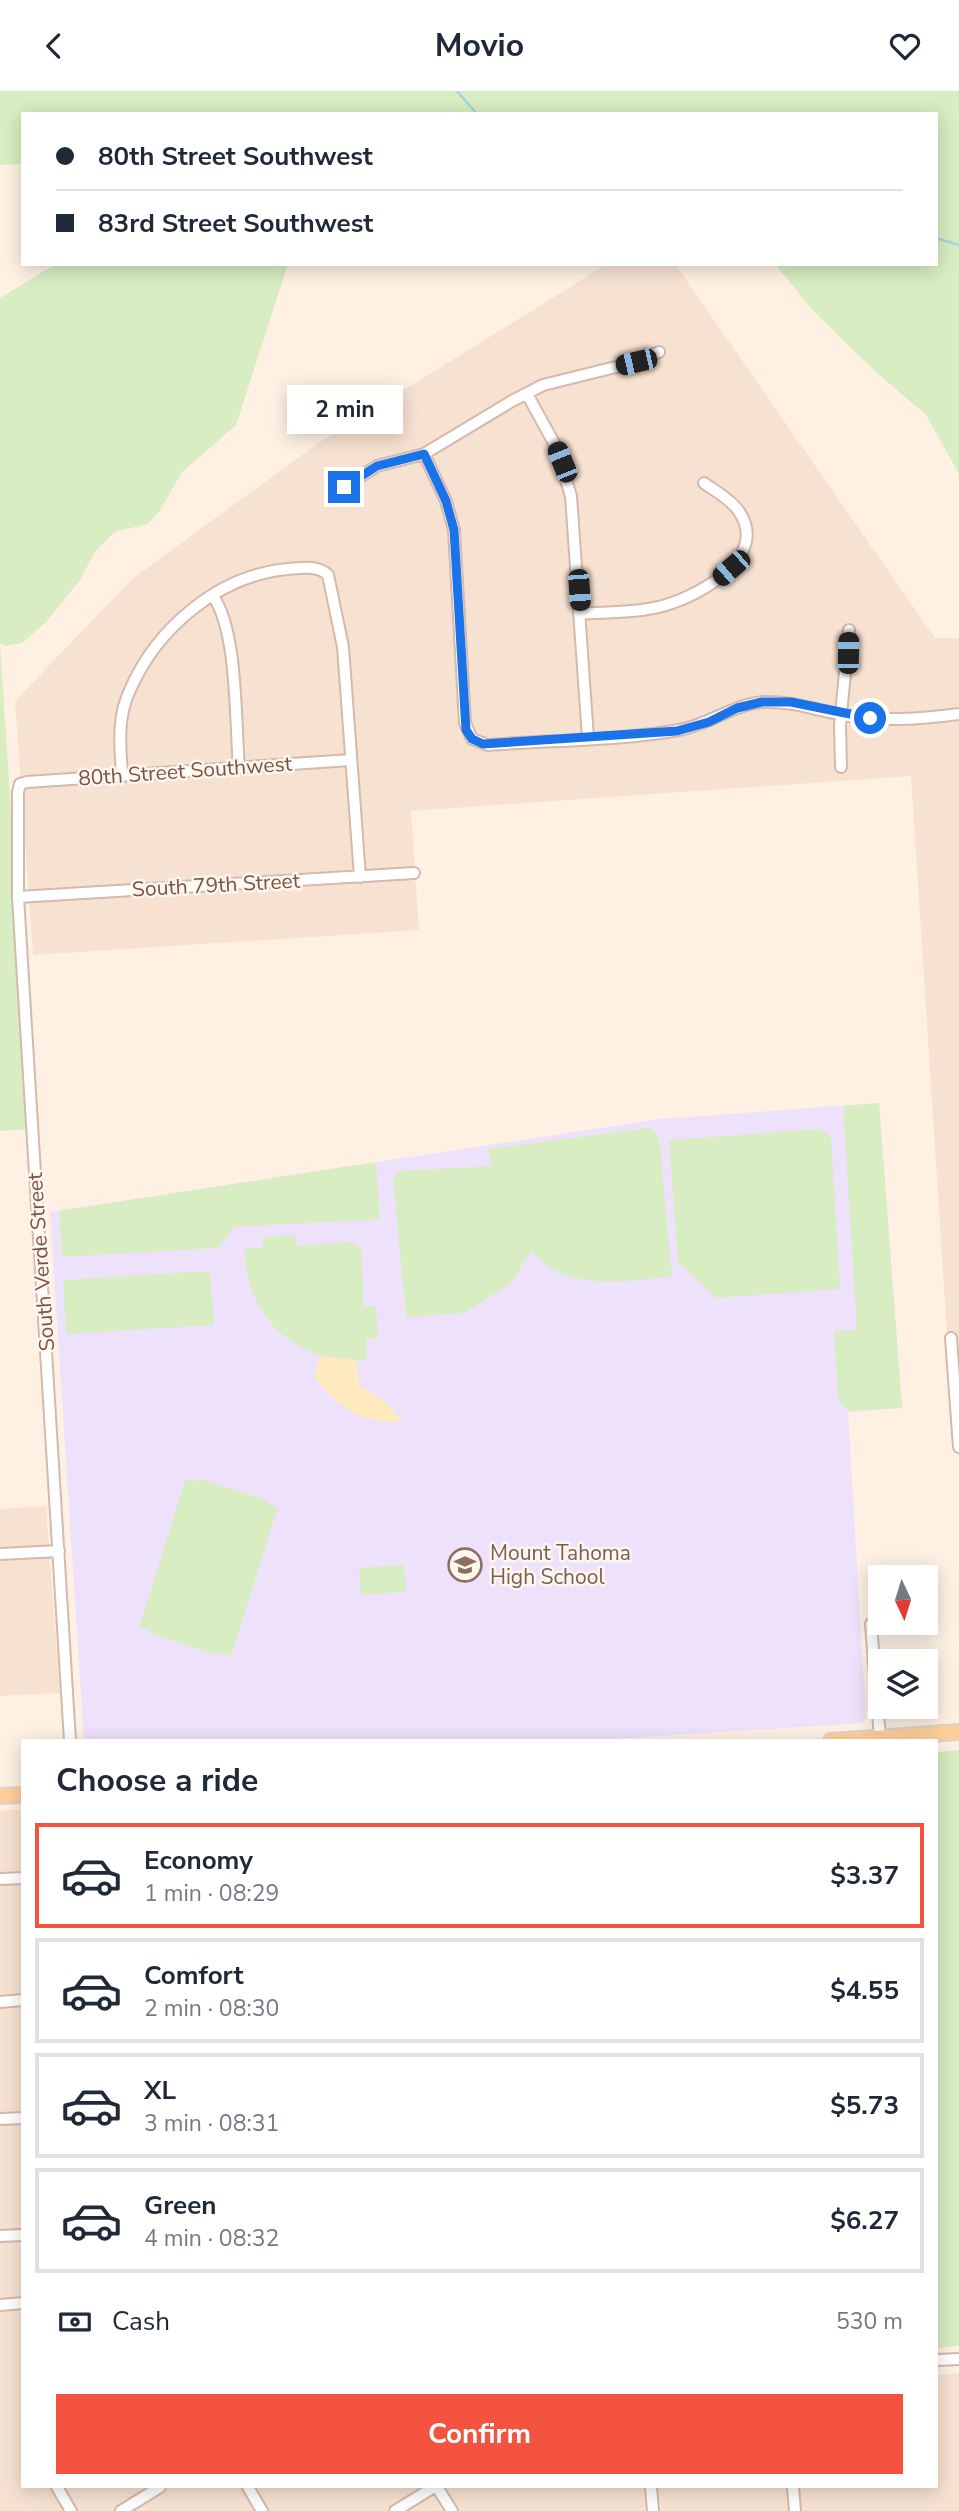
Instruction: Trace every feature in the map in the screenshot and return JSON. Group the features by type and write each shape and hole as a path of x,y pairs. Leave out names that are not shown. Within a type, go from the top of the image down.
{"main road":[{"path":"864,1739 959,1732"},
{"path":"0,1796 21,1795"}],"street":[{"path":"344,487 377,466 424,454 527,394 568,377 636,362 659,352"},
{"path":"527,394 555,445 571,496 588,737"},
{"path":"424,454 446,501 454,530 465,723 472,739 488,745 677,731 709,722 737,708 762,702 791,702 841,715 897,720 959,714"},
{"path":"581,614 664,605 703,589 731,568 744,548 744,520 734,505 704,483"},
{"path":"122,774 120,725 124,705 137,675 183,616 240,580 265,572 315,568 326,572 341,628 360,877"},
{"path":"213,596 223,616 229,644 239,767"},
{"path":"841,767 841,715 849,631"},
{"name":"80th Street Southwest","path":"20,784 122,774 351,759"},
{"name":"South Verde Street","path":"20,784 18,897 70,1739"},
{"name":"South 79th Street","path":"18,897 414,873"},
{"path":"951,1338 959,1447"},
{"path":"0,1554 59,1551"},
{"path":"872,1635 880,1738"},
{"path":"0,1879 21,1878"},
{"path":"0,2001 21,2000"},
{"path":"0,2119 21,2118"},
{"path":"0,2236 21,2235"},
{"path":"0,2305 21,2303"},
{"path":"938,2360 959,2359"},
{"path":"58,2488 71,2511"},
{"path":"121,2511 158,2488"},
{"path":"249,2488 262,2511"},
{"path":"395,2511 433,2488"},
{"path":"436,2488 452,2511"},
{"path":"651,2488 653,2511"},
{"path":"793,2488 795,2511"}],"shaded area":[{"path":"604,266 676,266 935,638 959,638 959,1443 954,1443 911,776 411,811 419,930 33,955 15,701 132,579 317,444"},
{"name":"Mount Tahoma High School","path":"879,1103 902,1408 848,1412 866,1719 863,1723 613,1739 84,1739 50,1212 660,1119"},
{"path":"46,1506 60,1693 0,1696 0,1509"},
{"path":"21,1809 21,2488 938,2488 938,2375 959,2373 959,2511 0,2511 0,1811"}],"green space":[{"path":"0,91 959,91 959,474 926,415 876,372 815,313 777,266 938,266 938,112 21,112 21,164 0,165"},
{"path":"52,266 287,266 236,425 182,472 159,512 147,524 115,532 96,550 80,580 46,622 22,643 5,646 0,643 0,298"},
{"path":"0,643 32,1129 0,1131"},
{"path":"879,1103 902,1408 848,1411 838,1401 834,1331 857,1330 843,1106"},
{"path":"649,1128 659,1135 672,1276 616,1281 577,1278 560,1273 544,1263 532,1250 511,1283 464,1313 406,1317 393,1179 399,1171 492,1166 487,1149"},
{"path":"822,1129 831,1137 840,1289 716,1298 678,1262 669,1140"},
{"path":"376,1162 380,1219 235,1227 218,1248 62,1257 59,1211"},
{"path":"295,1235 296,1246 353,1242 361,1249 364,1307 376,1306 378,1338 366,1339 367,1360 342,1360 319,1355 298,1346 280,1333 254,1297 247,1274 244,1249 263,1248 263,1237"},
{"path":"210,1271 214,1325 66,1334 63,1280"},
{"path":"186,1478 197,1482 198,1478 267,1500 267,1504 278,1507 231,1656 219,1652 218,1655 149,1633 150,1630 139,1627"},
{"path":"404,1565 406,1592 361,1595 359,1568"},
{"path":"959,1750 959,2346 938,2348 938,1752"}],"sand":[{"path":"320,1356 356,1360 360,1386 382,1399 403,1421 389,1422 364,1417 342,1405 314,1377"}],"waterway":[{"path":"457,91 475,112"},
{"path":"938,239 959,245"}],"place":[{"name":"Mount Tahoma High School","path":"465,1565"}],"route":[{"path":"344,487 377,466 424,454 446,501 454,530 466,730 472,739 483,744 677,731 709,722 737,708 762,702 791,702 841,715 870,718"}]}
